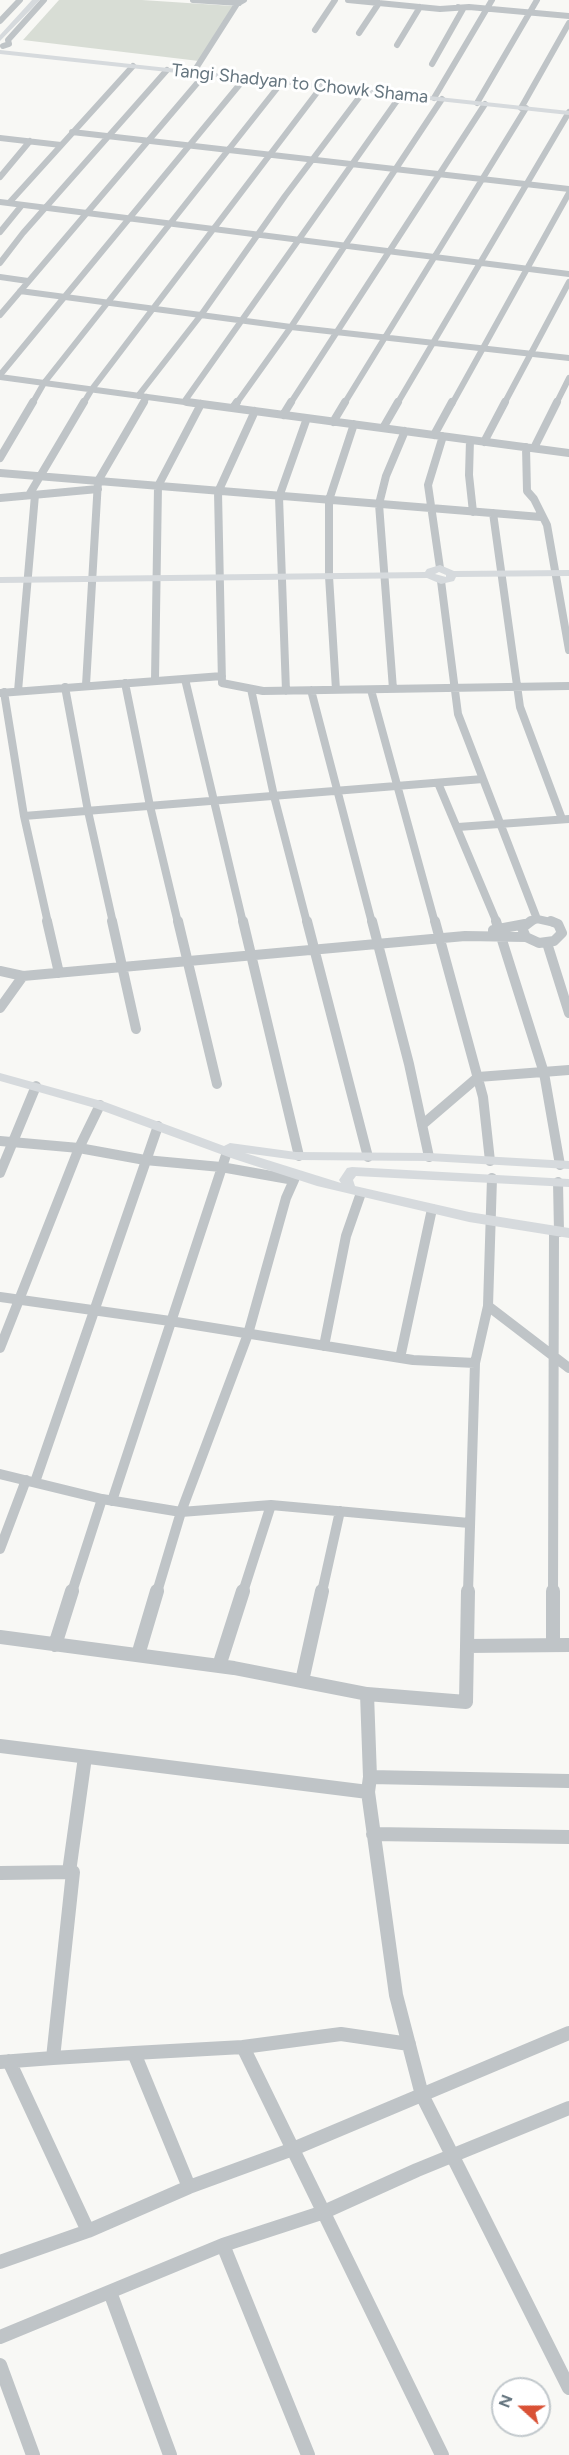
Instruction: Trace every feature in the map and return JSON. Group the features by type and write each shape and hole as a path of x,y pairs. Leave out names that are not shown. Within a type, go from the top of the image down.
{"main road":[{"path":"0,28 27,0"},
{"path":"1,47 36,0"},
{"name":"Tangi Shadyan to Chowk Shama","path":"1,47 32,54 193,73 569,112"},
{"path":"429,575 431,571 440,568 452,574 569,573"},
{"path":"0,580 429,575 441,581 450,579 452,574"},
{"path":"0,1077 100,1105 295,1177 490,1221 561,1232"},
{"path":"204,1143 299,1156 429,1157 564,1165"},
{"path":"356,1192 346,1180 352,1172 564,1182"}],"street":[{"path":"0,21 20,0"},
{"path":"1,47 9,44 8,40 44,0"},
{"path":"193,0 242,2"},
{"path":"315,30 335,0"},
{"path":"348,0 420,7 457,5 569,16"},
{"path":"233,408 291,327 394,170 438,99 492,0"},
{"path":"283,415 439,175 481,104 537,0"},
{"path":"193,73 242,2"},
{"path":"359,33 379,3"},
{"path":"432,64 463,9 457,5"},
{"path":"397,45 420,7"},
{"path":"333,422 484,180 569,23"},
{"path":"9,203 133,66"},
{"path":"0,263 108,136 168,70"},
{"path":"0,315 205,74"},
{"path":"245,78 0,376 569,453"},
{"path":"0,458 44,383 282,82"},
{"path":"18,691 32,495 40,477 92,389 322,86"},
{"path":"138,396 201,315 363,91"},
{"path":"184,402 401,95"},
{"path":"383,428 569,112"},
{"path":"72,132 528,184 569,191 434,435"},
{"path":"0,146 3,138 61,145"},
{"path":"0,177 30,141"},
{"path":"0,202 569,274"},
{"path":"0,232 22,205"},
{"path":"0,277 28,280"},
{"path":"484,442 569,282"},
{"path":"20,291 291,327 569,358"},
{"path":"569,378 530,448 527,491 534,499 547,525 569,650"},
{"path":"86,685 98,485 147,397"},
{"path":"155,681 158,486 201,404"},
{"path":"255,411 218,492 222,682 263,691 569,686"},
{"path":"286,691 279,496 307,418"},
{"path":"336,690 329,576 328,500 354,424"},
{"path":"393,689 379,504 386,476 405,431"},
{"path":"440,568 428,484 443,436"},
{"path":"470,440 469,475 473,512"},
{"path":"0,473 98,485 158,486 541,517"},
{"path":"0,498 98,485"},
{"path":"458,827 565,819 520,707 500,573 494,513"},
{"path":"441,581 458,714 537,919"},
{"path":"58,973 24,816 2,692 222,676"},
{"path":"185,679 299,1156"},
{"path":"125,682 150,806 217,1084"},
{"path":"65,687 88,811 136,1029"},
{"path":"251,688 274,796 368,1157"},
{"path":"311,690 429,1157"},
{"path":"371,690 478,1077 483,1097 490,1161"},
{"path":"0,748 13,747"},
{"path":"24,816 483,779"},
{"path":"438,783 500,932 544,1073 564,1165"},
{"path":"0,971 23,976 58,973 465,936 500,932 537,919 569,921"},
{"path":"552,921 561,928 559,937"},
{"path":"525,924 522,928 526,937"},
{"path":"500,932 526,937 540,943 569,931"},
{"path":"547,942 569,1013"},
{"path":"0,1008 23,976"},
{"path":"422,1125 478,1077 569,1070"},
{"path":"0,1173 36,1086"},
{"path":"0,1348 17,1300 79,1148 100,1105"},
{"path":"0,1549 30,1481 158,1126"},
{"path":"0,1141 79,1148 145,1160 295,1177 286,1198 248,1334 181,1512 138,1655"},
{"path":"55,1645 170,1321 227,1152"},
{"path":"0,1637 219,1666 367,1694 466,1702 475,1363 488,1306 492,1178"},
{"path":"553,1645 553,1358 564,1182"},
{"path":"324,1346 356,1192"},
{"path":"400,1358 432,1209"},
{"path":"0,1297 170,1321 400,1358 475,1363"},
{"path":"488,1306 569,1368"},
{"path":"0,1474 107,1500 181,1512 271,1505 469,1523"},
{"path":"219,1666 271,1505"},
{"path":"302,1681 340,1511"},
{"path":"467,1646 569,1645"},
{"path":"367,1694 370,1777 368,1792 373,1834 396,1995 422,2095 569,2388"},
{"path":"0,1746 368,1792"},
{"path":"69,1872 85,1757"},
{"path":"370,1777 569,1781"},
{"path":"373,1834 569,1837"},
{"path":"0,1873 73,1872 53,2058"},
{"path":"0,2262 88,2231 189,2187 293,2149 569,2033"},
{"path":"88,2231 5,2061 243,2047 341,2034 410,2044"},
{"path":"243,2047 442,2455"},
{"path":"134,2053 189,2187"},
{"path":"0,2337 223,2245 324,2212 417,2170 569,2108"},
{"path":"223,2245 308,2455"},
{"path":"110,2292 170,2455"},
{"path":"0,2366 33,2455"}],"shaded area":[{"path":"59,0 142,0 233,6 199,61 23,40"}]}
